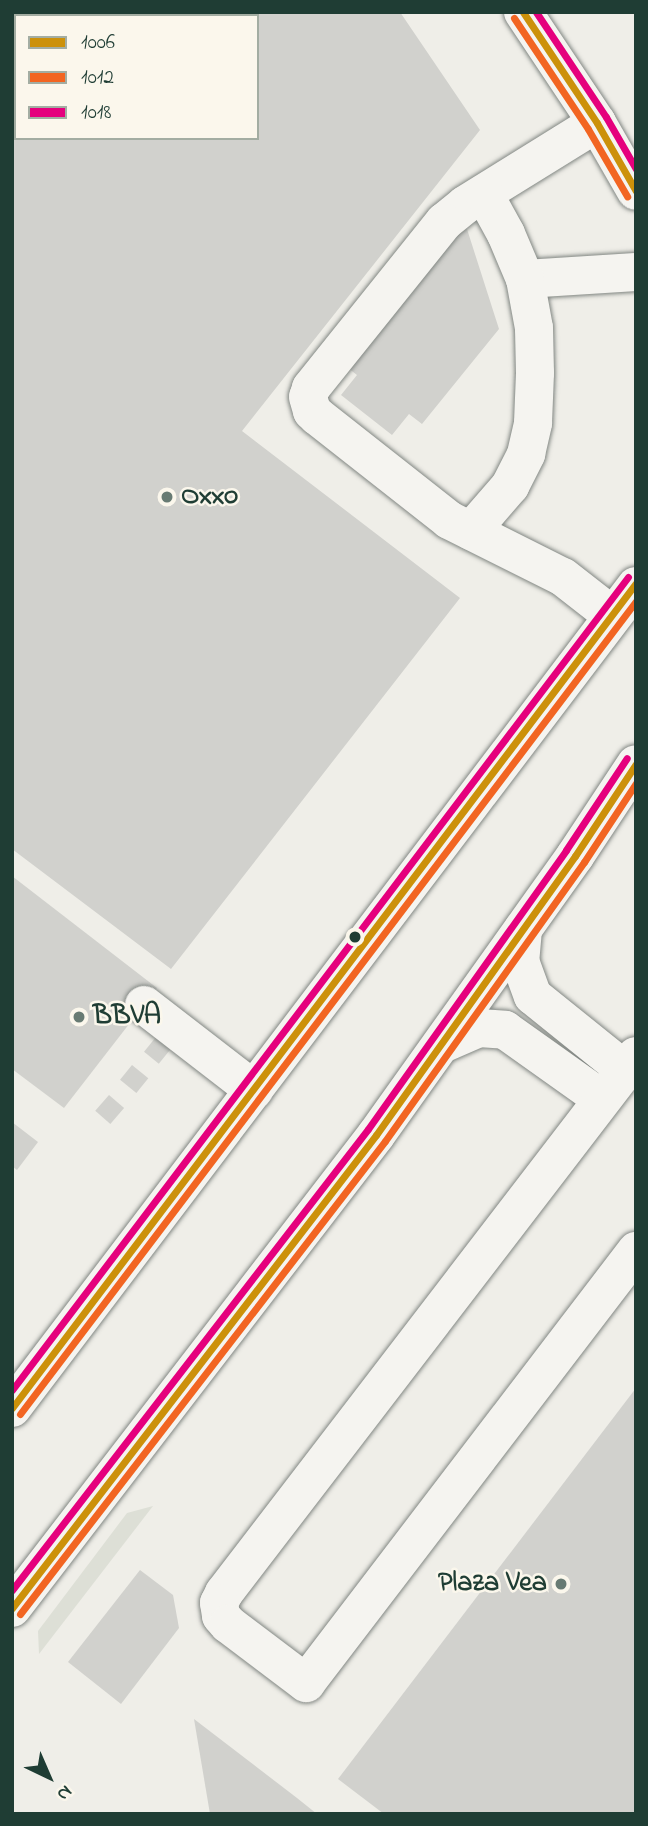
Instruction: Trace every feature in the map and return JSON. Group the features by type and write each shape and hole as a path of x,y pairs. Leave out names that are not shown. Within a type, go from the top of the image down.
{"main road":[{"path":"523,12 597,123 636,191"},
{"path":"12,1408 630,593 563,577 449,520 317,416 312,411 308,397 311,388 444,222 597,123"},
{"path":"471,531 510,486 526,454 533,423 534,328 525,279 506,234 484,194"},
{"path":"525,279 636,272"},
{"path":"12,1608 376,1135 575,856 636,764"},
{"path":"575,856 636,794"},
{"path":"523,929 520,961 533,996 630,1063 224,1593 219,1604 221,1616 228,1624 306,1684 636,1251"},
{"path":"144,1005 254,1090"},
{"path":"442,1044 479,1028 505,1030 602,1100"}],"shaded area":[{"path":"153,1506 39,1654 38,1631 127,1513"}],"building":[{"path":"12,12 400,12 480,130 242,431 460,598 171,969 12,849"},
{"path":"467,229 499,329 422,424 409,414 392,435 341,395 357,375 348,368 456,232"},
{"path":"12,876 157,988 64,1108 12,1069"},
{"path":"156,1037 171,1049 159,1064 144,1052"},
{"path":"132,1065 148,1078 136,1093 120,1080"},
{"path":"109,1095 124,1108 110,1124 95,1111"},
{"path":"12,1122 38,1142 17,1170 12,1166"},
{"name":"Plaza Vea","path":"636,1388 636,1814 384,1814 338,1779"},
{"path":"140,1570 173,1595 179,1628 121,1704 68,1662"},
{"path":"194,1719 297,1798 317,1814 210,1814"}],"transit line":[{"name":"1006","path":"523,12 597,123 636,191"},
{"name":"1018","path":"536,12 606,117 636,169"},
{"name":"1012","path":"514,18 588,129 627,196"},
{"name":"1018","path":"12,1390 628,577"},
{"name":"1006","path":"12,1408 636,583"},
{"name":"1012","path":"20,1414 636,601"},
{"name":"1018","path":"12,1590 368,1129 566,850 627,758"},
{"name":"1006","path":"12,1608 376,1135 575,856 636,764"},
{"name":"1012","path":"20,1614 385,1141 584,862 636,783"}],"place":[{"name":"Oxxo","path":"167,497"},
{"name":"BBVA","path":"79,1017"},
{"name":"Plaza Vea","path":"561,1584"}]}
